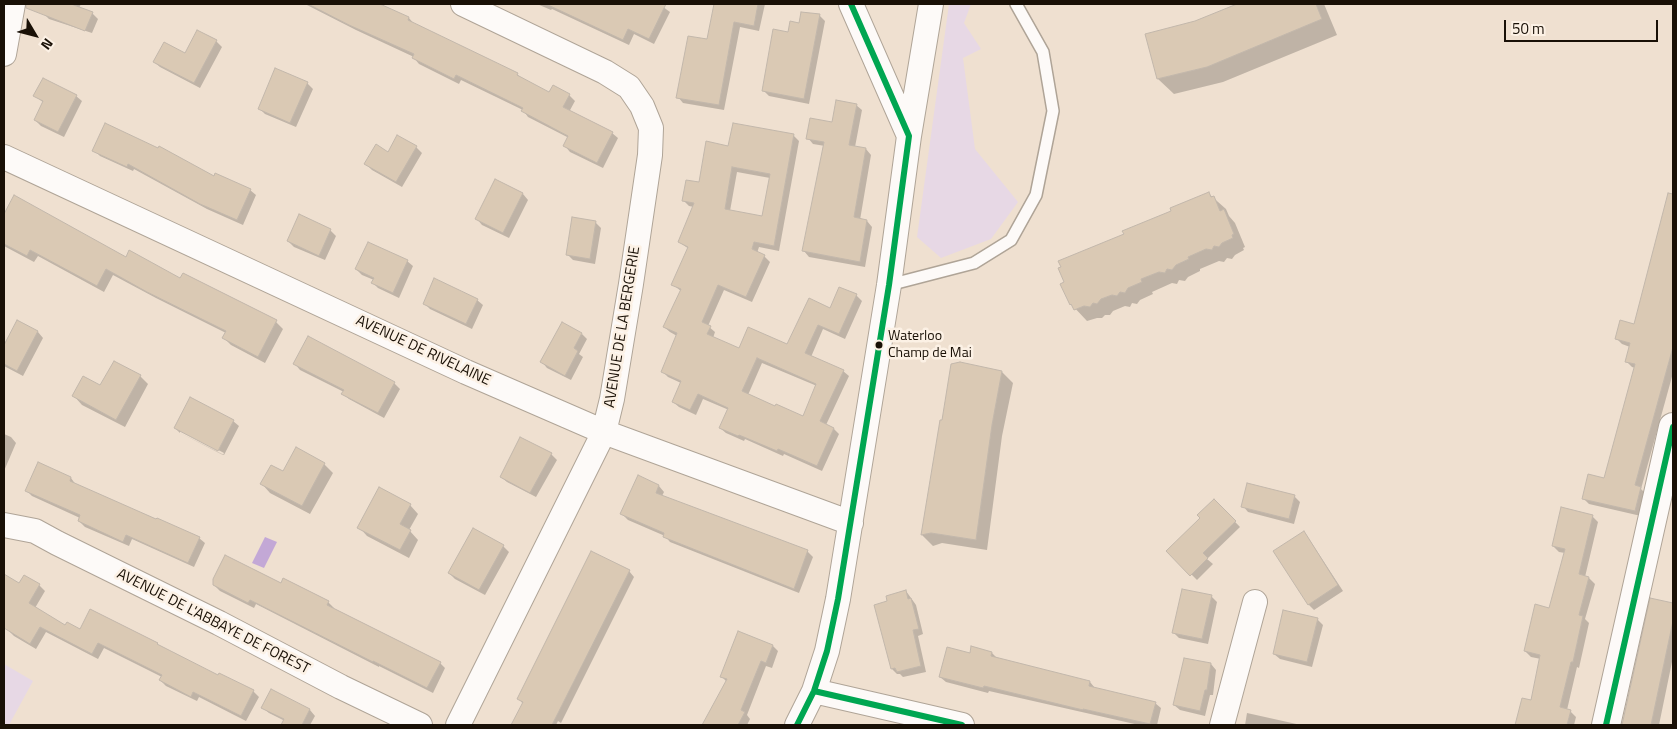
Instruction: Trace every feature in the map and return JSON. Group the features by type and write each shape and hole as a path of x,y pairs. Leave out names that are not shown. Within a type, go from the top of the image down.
{"street":[{"path":"4,54 13,4"},
{"name":"AVENUE DE LA BERGERIE","path":"458,725 604,432 612,399 631,284 650,155 651,128 642,106 629,87 605,72 463,4"},
{"path":"851,4 909,136"},
{"path":"797,725 814,691 827,651 838,599 890,285 909,136 931,4"},
{"name":"AVENUE DE RIVELAINE","path":"4,157 466,372 604,432 851,523"},
{"path":"1606,725 1673,427"},
{"name":"AVENUE DE L'ABBAYE DE FOREST","path":"4,525 35,531 219,623 341,687 420,725"},
{"path":"1222,725 1255,602"},
{"path":"814,691 962,725"}],"lane":[{"path":"890,285 974,263 996,250 1011,240 1036,196 1052,111 1043,52 1016,4"}],"shaded area":[{"path":"949,4 971,4 964,23 981,49 963,58 975,149 1018,202 991,239 941,258 917,237"},
{"path":"265,537 277,542 264,568 252,563"},
{"path":"4,664 33,681 9,725 4,725"}],"building":[{"path":"26,4 71,4 93,12 85,31 26,8"},
{"path":"308,4 380,4 409,17 408,20 518,73 517,75 549,92 553,85 570,94 563,107 613,132 597,163 563,146 568,136 521,111 523,108 456,75 454,79 412,58 414,54 349,25"},
{"path":"546,4 666,4 649,39 628,29 623,40"},
{"path":"714,4 758,4 754,26 734,22 719,105 676,98 688,36 707,39"},
{"path":"1237,4 1316,4 1322,19 1207,67 1157,79 1145,34 1195,21"},
{"path":"801,12 820,14 804,99 762,91 773,29 788,32 790,21 799,23"},
{"path":"197,30 217,40 194,83 153,62 164,42 185,53"},
{"path":"275,68 308,82 290,123 258,109"},
{"path":"43,78 77,95 58,132 34,120 43,101 33,96"},
{"path":"836,100 857,104 849,145 866,148 854,217 867,220 860,262 802,251 824,142 806,139 810,118 832,122"},
{"path":"105,123 158,148 159,146 214,176 215,173 251,189 237,220 200,204 128,164 127,167 92,151"},
{"path":"733,123 794,134 774,246 754,242 752,249 765,255 746,297 718,285 702,322 711,326 707,334 739,348 748,327 787,344 809,298 830,308 839,287 857,294 839,334 818,325 805,353 844,370 820,421 834,428 817,466 778,449 777,451 719,428 728,408 698,394 690,410 672,402 681,381 661,372 677,333 663,327 681,289 671,285 688,247 678,242 694,203 682,201 686,180 699,182 706,141 728,146","holes":["732,167 770,174 762,216 725,209","757,358 816,384 803,416 742,391"]},
{"path":"397,135 417,146 396,182 364,164 376,144 388,152"},
{"path":"495,179 523,193 503,233 475,219"},
{"path":"1209,192 1211,197 1214,196 1220,211 1224,209 1234,234 1232,235 1233,238 1222,243 1219,247 1214,246 1212,250 1206,249 1188,257 1189,259 1176,265 1172,270 1167,269 1165,273 1159,272 1141,279 1142,282 1128,288 1125,293 1120,292 1117,296 1112,295 1101,299 1097,304 1093,303 1090,307 1084,306 1074,310 1060,284 1064,282 1058,268 1061,267 1058,261 1124,234 1122,231 1171,211 1170,208"},
{"path":"1668,193 1673,194 1673,347 1635,485 1641,487 1635,511 1582,499 1588,474 1604,478 1635,364 1625,362 1630,343 1615,339 1620,320 1634,324"},
{"path":"14,195 126,257 129,250 180,278 183,273 277,320 258,357 222,338 226,331 147,292 106,269 97,286 30,250 27,256 4,244 4,214"},
{"path":"299,214 331,229 319,256 287,241"},
{"path":"572,217 596,221 590,259 566,255"},
{"path":"368,242 408,260 393,293 371,283 374,278 355,269"},
{"path":"434,278 478,299 466,324 423,304"},
{"path":"17,320 38,331 17,371 4,364 4,345"},
{"path":"562,322 582,333 574,348 578,351 565,376 540,362"},
{"path":"308,336 395,382 378,413 341,394 344,390 293,364"},
{"path":"114,361 141,375 116,420 72,396 83,376 100,385"},
{"path":"960,362 1002,371 992,425 976,540 931,533 921,535 951,364"},
{"path":"190,397 234,420 218,451 174,428"},
{"path":"520,437 552,453 530,493 500,477"},
{"path":"296,447 325,463 302,506 260,484 271,465 283,471"},
{"path":"38,462 71,477 70,481 200,537 188,563 126,535 123,542 78,521 80,515 25,491"},
{"path":"638,475 659,485 656,493 808,550 794,589 663,537 664,533 620,514"},
{"path":"1247,483 1295,495 1289,519 1241,507"},
{"path":"379,487 411,504 400,524 411,530 400,550 357,528"},
{"path":"1214,499 1236,521 1203,553 1208,558 1190,576 1166,551 1200,518 1197,515"},
{"path":"1561,507 1593,515 1579,574 1589,577 1579,615 1583,616 1573,662 1571,662 1560,707 1571,710 1567,725 1515,725 1522,698 1531,700 1540,655 1524,651 1535,604 1549,608 1565,549 1552,546"},
{"path":"473,528 504,545 479,590 448,573"},
{"path":"1304,531 1338,585 1308,605 1273,551"},
{"path":"591,551 630,570 552,725 511,725 523,702 517,699"},
{"path":"225,555 281,583 283,578 329,601 327,605 441,662 427,688 250,600 248,603 213,585 213,579"},
{"path":"4,574 19,583 24,575 40,584 29,603 65,625 67,622 80,629 90,609 218,675 219,673 254,690 241,716 193,692 191,697 159,680 162,675 98,643 92,654 40,627 30,644 4,628"},
{"path":"1182,589 1212,595 1202,639 1172,633"},
{"path":"906,590 908,599 911,598 919,629 913,630 921,666 897,672 895,668 891,669 874,605 887,601 886,596"},
{"path":"1650,598 1673,603 1673,621 1651,725 1622,725"},
{"path":"1283,610 1318,618 1307,662 1273,654"},
{"path":"738,631 773,645 766,663 761,661 741,710 745,712 738,725 702,725 727,679 720,677"},
{"path":"971,646 992,652 991,656 1090,681 1089,686 1156,702 1150,724 939,677 947,647 970,653"},
{"path":"1184,658 1211,663 1207,690 1205,690 1200,711 1173,705"},
{"path":"271,689 310,709 302,725 281,725 284,719 261,708"}],"transit line":[{"path":"797,725 814,691 827,651 838,599 889,285 909,136 851,4"},
{"path":"1606,725 1673,427"},
{"path":"814,691 962,725"}],"place":[{"name":"Waterloo Champ de Mai","path":"879,345"}]}
